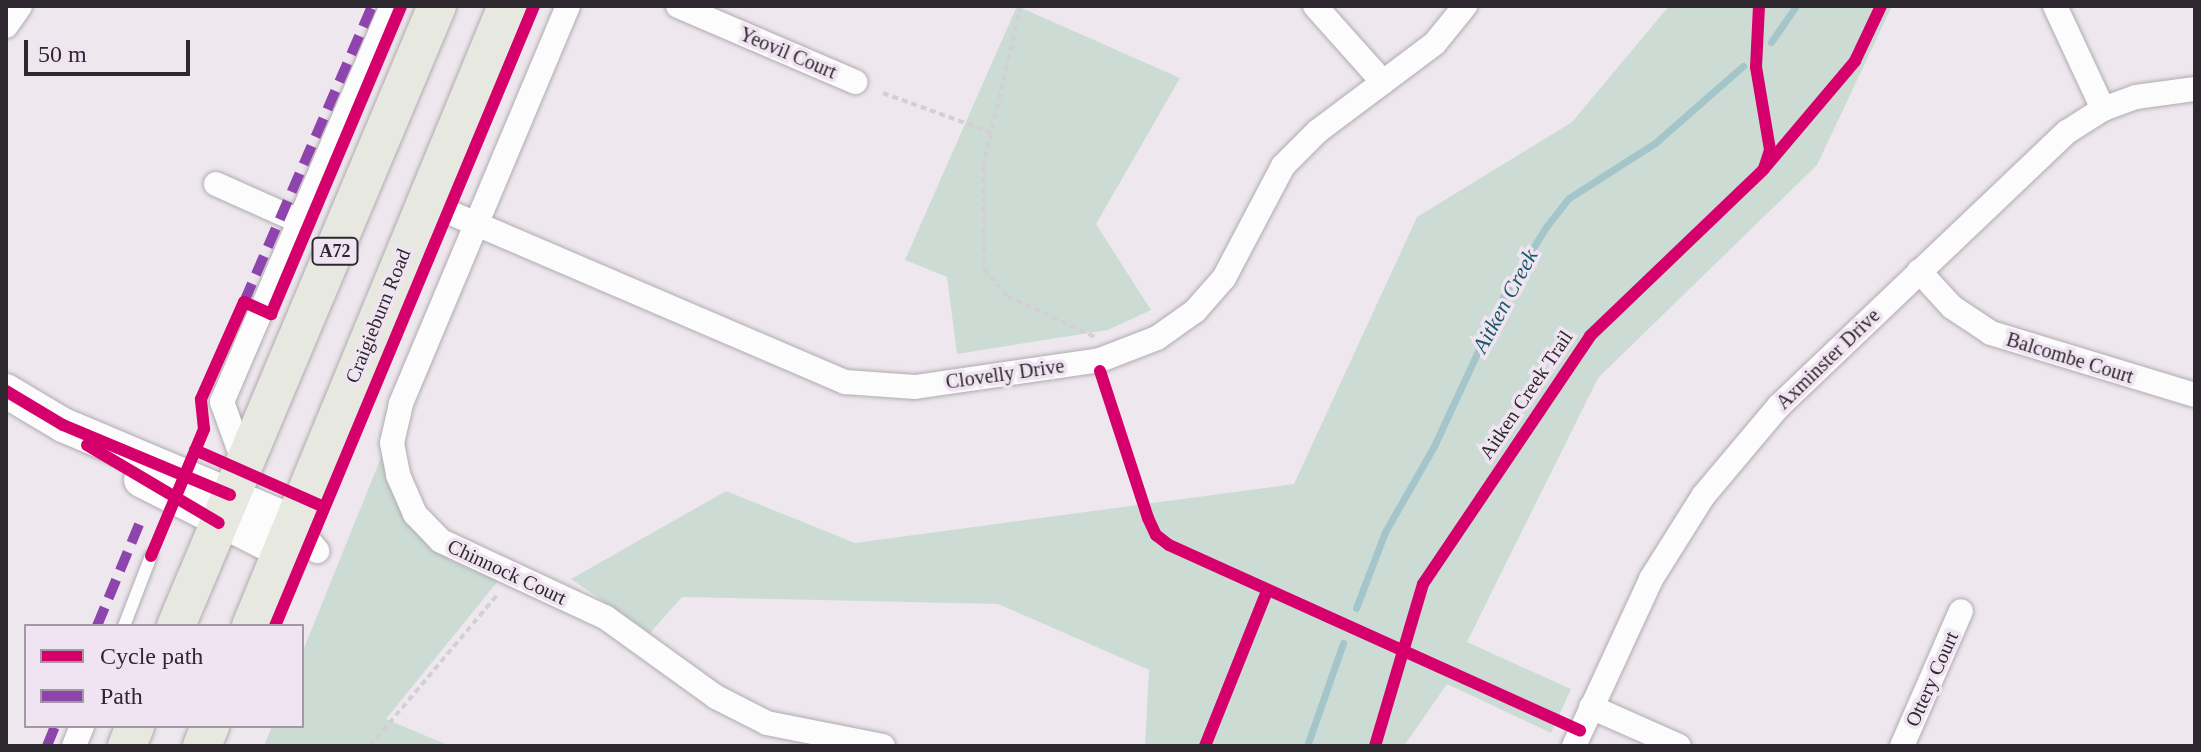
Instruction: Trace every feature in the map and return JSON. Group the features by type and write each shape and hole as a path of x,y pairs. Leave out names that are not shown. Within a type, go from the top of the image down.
{"main road":[{"name":"A72","path":"177,624 437,6"},
{"name":"Craigieburn Road","path":"252,624 507,6"}],"street":[{"path":"6,26 20,6"},
{"path":"231,494 222,402 392,6"},
{"name":"Chinnock Court","path":"568,6 401,404 392,443 398,475 415,514 441,541 605,617 741,710 767,723 883,746"},
{"name":"Yeovil Court","path":"678,6 855,82"},
{"path":"1315,6 1383,82"},
{"name":"Clovelly Drive","path":"425,202 845,382 915,387 1085,362 1135,349 1195,311 1224,278 1283,166 1318,131 1435,43 1465,6"},
{"path":"2055,6 2103,109"},
{"name":"Axminster Drive","path":"1574,746 1651,579 1704,495 1779,406 2034,160 2103,109 2147,95 2195,89"},
{"path":"216,184 301,222"},
{"name":"Balcombe Court","path":"1919,271 1952,307 1991,333 2195,395"},
{"path":"6,391 63,425 231,494 288,536"},
{"name":"Ottery Court","path":"1902,746 1961,611"},
{"path":"1591,707 1679,746"}],"lane":[{"path":"125,624 151,556"}],"path":[{"path":"1021,6 983,167 982,251 988,277 1036,313 1097,338"},
{"path":"883,93 993,133"},
{"path":"370,746 498,594"}],"shaded area":[{"path":"1017,6 1180,78 1096,224 1151,310 1108,330 957,354 947,277 905,260"},
{"path":"1669,6 1892,6 1817,165 1598,378 1467,642 1571,689 1551,733 1447,684 1404,746 1145,746 1149,670 998,604 682,597 650,633 571,579 726,491 855,543 1294,484 1417,217 1572,122"},
{"path":"382,455 406,521 450,560 498,581 386,719 450,746 264,746 271,728 304,728 304,648"}],"waterway":[{"name":"Aitken Creek","path":"1771,42 1796,6"},
{"name":"Aitken Creek","path":"1356,608 1385,532 1434,446 1504,295 1546,227 1569,198 1655,143 1743,66"},
{"name":"Aitken Creek","path":"1307,746 1343,643"}],"marked path":[{"path":"244,302 372,6"},
{"path":"98,624 143,515"},
{"path":"47,746 54,728"}],"cycle path":[{"path":"151,556 204,429 201,399 244,302 271,314 401,6"},
{"path":"276,624 534,6"},
{"path":"1759,6 1756,67 1770,150 1764,168"},
{"name":"Aitken Creek Trail","path":"1375,746 1423,584 1590,336 1763,170 1855,61 1881,6"},
{"path":"1100,371 1148,518 1156,535 1169,545 1580,731"},
{"path":"6,391 63,425 230,495"},
{"path":"87,445 219,523"},
{"path":"195,450 324,507"},
{"path":"1205,746 1267,591"}]}
